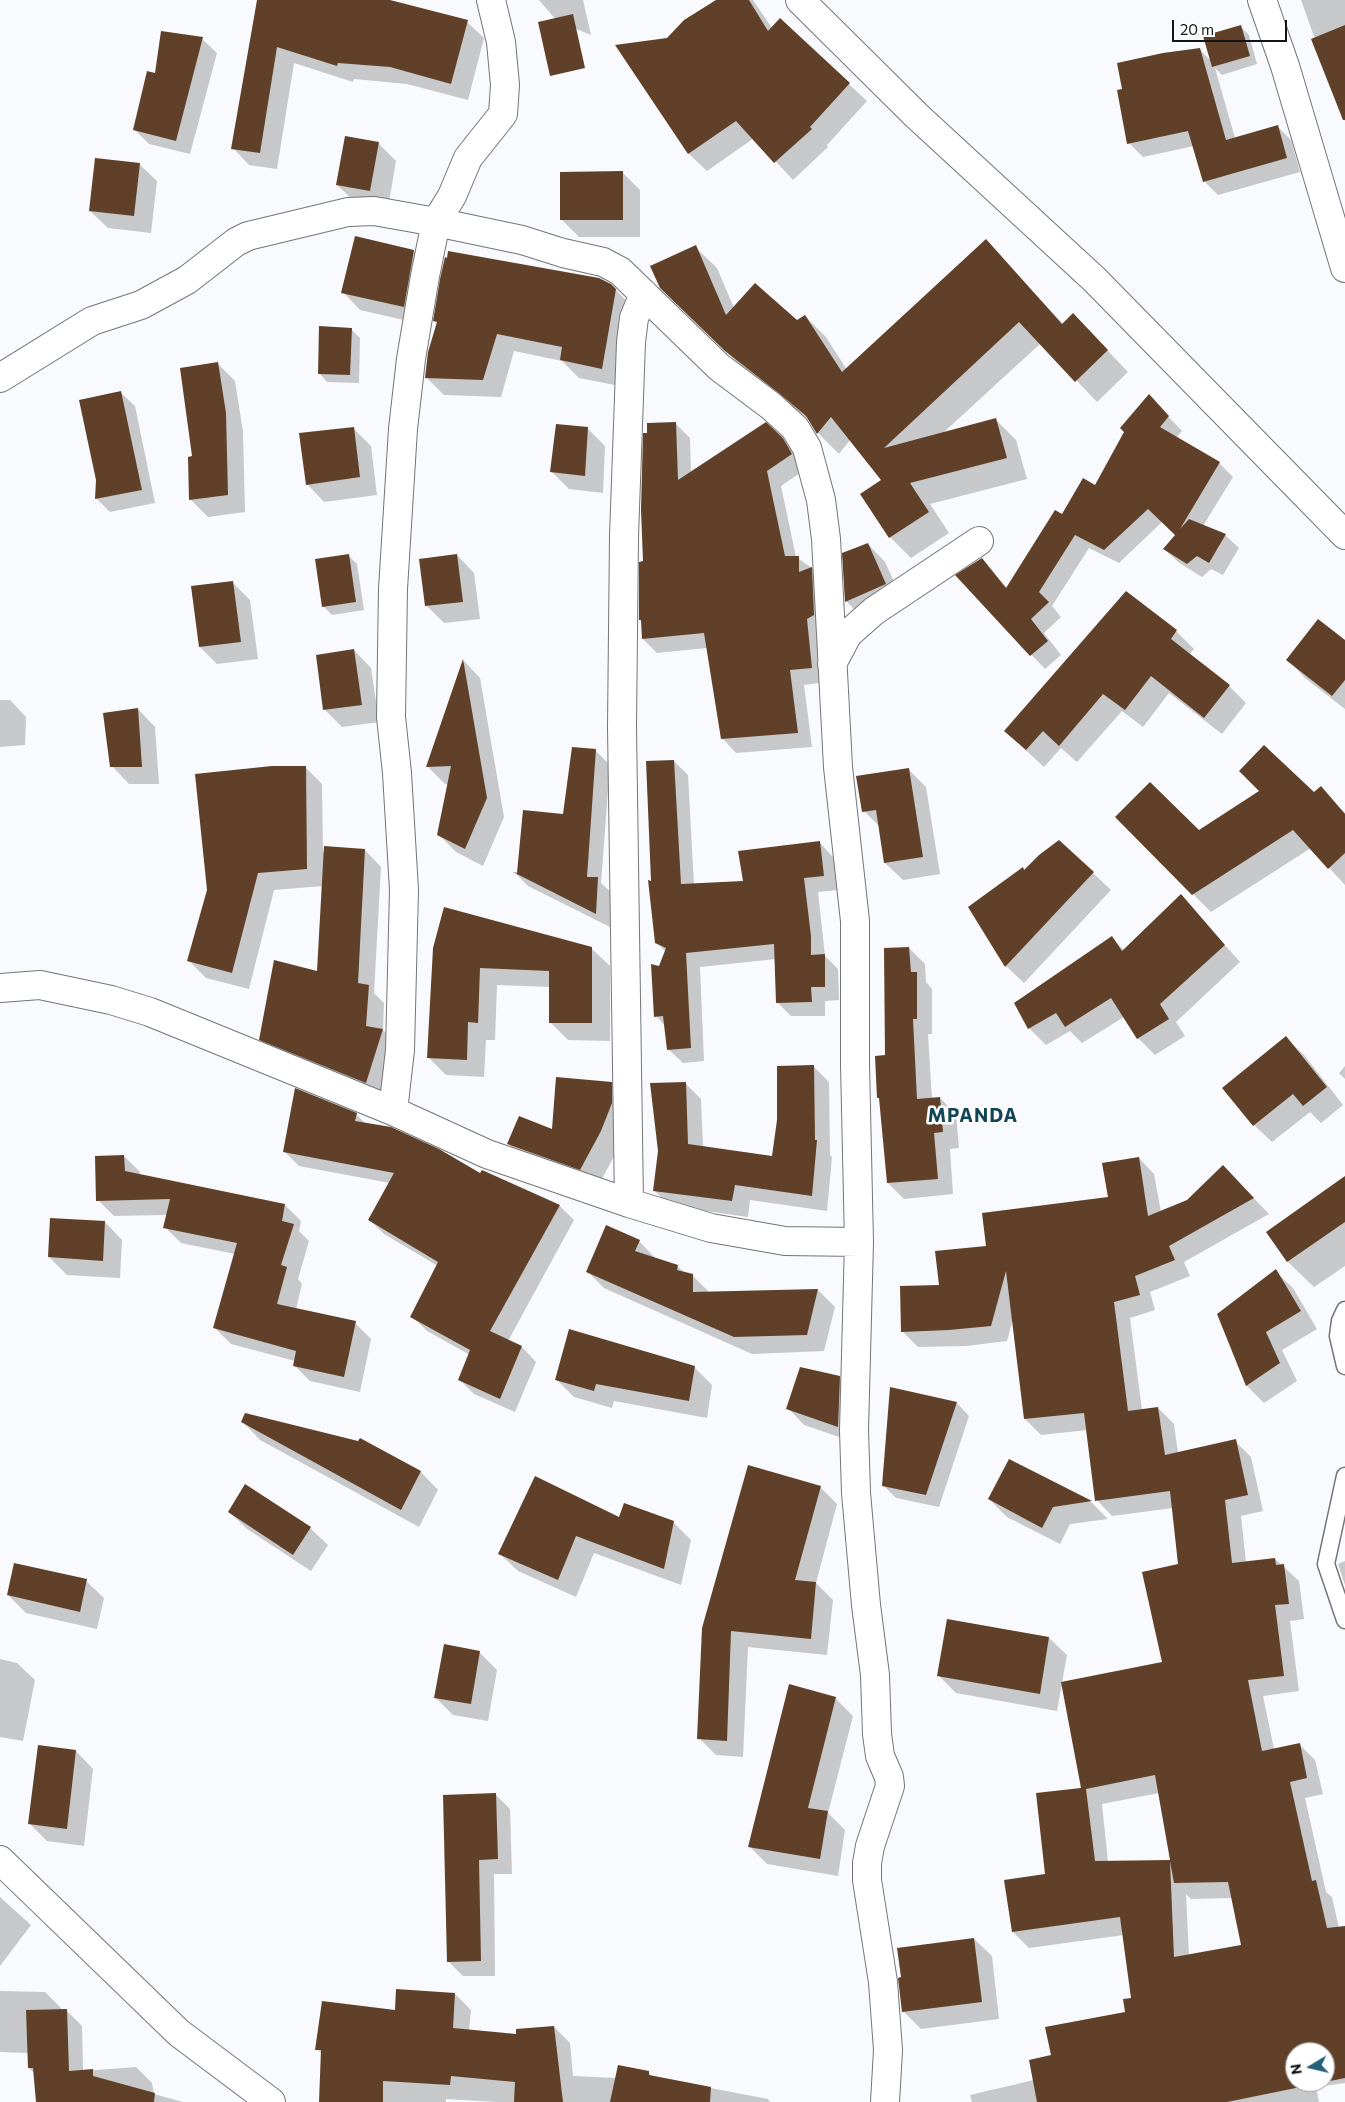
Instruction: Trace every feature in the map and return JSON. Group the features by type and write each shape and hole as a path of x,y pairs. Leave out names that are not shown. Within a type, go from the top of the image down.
{"street":[{"path":"393,1111 400,1050 404,890 400,799 391,717 398,491 409,376 425,276 436,222 452,196 468,158 503,114 505,86 501,42 491,0"},
{"path":"800,0 917,116 1094,279 1345,535"},
{"path":"1262,0 1345,268"},
{"path":"0,378 92,321 140,305 186,280 236,242 248,236 348,212 374,211 522,240 563,253 603,262 620,271 719,367 771,406 795,428 807,448 821,500 826,539 838,767 855,921 855,1054 859,1242 854,1430 856,1492 866,1605 875,1675 880,1756 889,1778 890,1786 870,1846 867,1863 867,1880 883,1982 886,2021 888,2050 885,2102"},
{"path":"629,1204 622,727 624,536 631,342 634,318 644,294"},
{"path":"832,664 848,634 874,611 978,540"},
{"path":"0,988 40,985 111,1000 150,1012 393,1111 487,1154 629,1204 711,1228 785,1241 859,1242"},
{"path":"0,1860 179,2033 271,2102"}],"lane":[{"path":"1345,1310 1340,1321 1338,1336 1345,1366"},
{"path":"1345,1476 1326,1564 1345,1620"},
{"path":"1330,1550 1345,1544"}],"building":[{"path":"257,0 390,0 468,20 451,84 390,67 338,63 337,66 277,47 260,153 231,149"},
{"path":"716,0 749,0 768,31 780,18 850,83 810,127 812,129 774,163 736,121 688,154 615,45 667,38 684,20"},
{"path":"573,14 585,68 550,76 538,22"},
{"path":"1241,25 1250,56 1212,67 1203,36"},
{"path":"1345,25 1345,120 1343,120 1311,39"},
{"path":"161,31 203,37 176,141 133,130 147,71 155,73"},
{"path":"1200,48 1226,140 1278,125 1287,158 1203,182 1188,131 1127,144 1117,90 1122,89 1117,63 1163,53"},
{"path":"345,136 379,142 370,191 336,185"},
{"path":"95,158 140,163 134,216 89,211"},
{"path":"623,171 623,220 560,220 560,172"},
{"path":"355,236 414,250 404,307 341,293"},
{"path":"986,239 1062,324 1073,313 1108,350 1075,382 1019,322 884,448 996,418 1007,458 910,483 929,512 889,538 860,494 881,480 831,417 817,434 806,416 725,351 660,288 650,266 696,245 726,315 755,283 797,320 805,315 842,372"},
{"path":"448,251 599,278 611,284 616,289 602,369 560,360 562,347 497,334 483,380 425,378 428,352 437,322 433,321 440,279"},
{"path":"319,326 352,328 350,375 318,374"},
{"path":"218,362 226,413 228,495 189,500 188,457 192,456 180,368"},
{"path":"121,391 142,490 95,499 96,480 79,400"},
{"path":"1149,394 1169,416 1160,427 1220,462 1180,529 1189,519 1226,534 1209,563 1197,556 1187,564 1163,549 1175,535 1148,509 1104,550 1075,535 1039,592 1049,602 1031,619 1048,641 1030,656 955,575 982,558 1006,588 1055,510 1062,514 1083,478 1095,485 1124,432 1120,428"},
{"path":"676,422 678,480 766,422 783,438 792,454 767,471 785,556 799,556 799,572 812,567 814,615 807,619 812,668 790,670 798,733 721,739 704,633 642,639 641,620 639,620 639,562 643,561 641,510 643,433 647,433 647,423"},
{"path":"556,424 588,427 585,476 550,472"},
{"path":"354,427 360,477 306,485 299,433"},
{"path":"868,543 886,584 845,602 842,553"},
{"path":"349,554 356,602 322,607 315,559"},
{"path":"457,554 463,602 425,606 419,559"},
{"path":"233,581 241,642 199,647 191,586"},
{"path":"1126,591 1177,630 1171,639 1230,685 1204,718 1151,676 1125,710 1103,694 1059,746 1043,731 1026,750 1004,731"},
{"path":"1318,619 1345,640 1345,680 1332,696 1286,660"},
{"path":"354,649 362,705 323,710 316,655"},
{"path":"463,659 487,798 465,849 437,835 451,766 426,767"},
{"path":"138,708 142,767 110,767 103,713"},
{"path":"1264,745 1314,792 1321,786 1345,814 1345,853 1328,869 1293,830 1192,895 1115,817 1150,782 1199,830 1259,791 1239,771"},
{"path":"572,747 596,749 587,877 598,877 596,914 513,872 517,873 523,810 563,814"},
{"path":"674,760 681,884 743,881 738,851 820,841 824,876 804,878 811,936 811,955 825,954 825,987 811,987 812,1002 776,1003 774,944 686,953 691,1048 667,1050 663,1016 654,1017 651,964 659,966 666,948 655,943 648,880 651,881 646,761"},
{"path":"272,766 306,766 307,869 258,873 232,973 187,961 207,890 195,774"},
{"path":"909,768 923,857 884,863 876,810 862,812 856,776"},
{"path":"1059,840 1094,872 1005,967 968,907 1023,867 1024,870 1039,855"},
{"path":"324,846 365,849 358,983 369,985 366,1026 383,1029 366,1083 259,1040 274,960 317,971"},
{"path":"1181,894 1225,945 1160,1004 1169,1019 1137,1039 1111,998 1065,1027 1056,1013 1028,1029 1014,1003 1112,936 1122,951"},
{"path":"444,907 592,947 592,1023 549,1023 549,971 480,968 478,1023 468,1022 467,1060 427,1058 433,948"},
{"path":"909,947 911,972 917,972 917,1019 913,1019 917,1099 940,1097 943,1132 934,1133 938,1179 887,1183 879,1098 877,1098 875,1056 885,1055 884,948"},
{"path":"1286,1036 1327,1087 1303,1106 1293,1094 1253,1126 1222,1088"},
{"path":"814,1065 815,1140 817,1140 812,1196 735,1185 732,1201 653,1191 658,1151 650,1083 686,1082 688,1144 772,1156 777,1120 777,1066"},
{"path":"556,1077 612,1082 612,1103 601,1131 580,1170 507,1144 519,1116 552,1129"},
{"path":"295,1088 357,1113 355,1121 391,1127 439,1149 480,1173 482,1170 560,1205 490,1331 522,1346 500,1399 458,1380 470,1350 410,1317 438,1262 368,1220 394,1173 283,1152"},
{"path":"124,1155 125,1171 285,1204 282,1221 294,1224 281,1265 287,1267 277,1304 356,1321 344,1377 293,1366 296,1351 213,1328 237,1243 163,1228 170,1199 96,1201 95,1156"},
{"path":"1139,1157 1148,1216 1187,1200 1223,1165 1254,1198 1169,1246 1175,1260 1135,1276 1140,1295 1114,1302 1128,1411 1158,1407 1165,1455 1236,1439 1248,1495 1225,1500 1232,1563 1275,1558 1276,1565 1284,1564 1289,1604 1275,1605 1284,1676 1248,1680 1262,1751 1300,1743 1307,1778 1290,1782 1312,1881 1316,1880 1327,1928 1345,1926 1345,2078 1335,2080 1335,2042 1285,2042 1285,2090 1227,2102 1037,2102 1029,2060 1051,2055 1045,2027 1125,2012 1123,1999 1131,1998 1120,1917 1012,1932 1004,1880 1045,1874 1036,1793 1081,1788 1061,1682 1162,1662 1142,1572 1178,1564 1170,1491 1095,1501 1084,1413 1024,1419 1006,1271 991,1326 901,1332 900,1286 939,1285 935,1251 986,1246 982,1213 1108,1197 1102,1163","holes":["1155,1775 1170,1860 1095,1861 1086,1789","1170,1861 1174,1883 1228,1882 1241,1945 1174,1957"]},
{"path":"1345,1176 1345,1222 1287,1262 1266,1232"},
{"path":"50,1218 105,1221 103,1261 48,1257"},
{"path":"606,1225 640,1240 635,1251 678,1265 677,1270 693,1274 693,1292 818,1289 807,1335 734,1337 586,1272"},
{"path":"1276,1269 1301,1311 1266,1332 1280,1363 1246,1386 1217,1314"},
{"path":"569,1329 695,1366 689,1401 596,1384 594,1391 555,1380"},
{"path":"800,1367 840,1376 838,1427 786,1409"},
{"path":"890,1387 957,1402 926,1495 882,1486"},
{"path":"245,1413 358,1441 360,1438 421,1471 401,1510 241,1422"},
{"path":"1009,1459 1092,1501 1053,1507 1042,1528 988,1499"},
{"path":"748,1465 821,1486 795,1580 816,1582 811,1639 731,1631 727,1741 697,1739 702,1628"},
{"path":"535,1476 619,1517 624,1503 674,1521 664,1569 576,1536 558,1580 498,1554"},
{"path":"245,1484 311,1527 293,1555 228,1512"},
{"path":"14,1563 87,1579 80,1612 7,1595"},
{"path":"947,1619 1049,1637 1040,1694 937,1676"},
{"path":"444,1644 480,1651 471,1704 434,1698"},
{"path":"789,1684 836,1697 808,1808 828,1811 820,1859 748,1847"},
{"path":"38,1745 76,1750 67,1829 28,1824"},
{"path":"496,1793 498,1859 479,1860 481,1961 447,1962 443,1795"},
{"path":"974,1938 982,2002 902,2012 898,1978 901,1977 897,1948"},
{"path":"396,1989 455,1993 453,2028 516,2034 516,2029 554,2026 563,2102 514,2102 515,2082 451,2076 450,2085 383,2081 383,2102 319,2102 321,2050 315,2050 322,2001 395,2010"},
{"path":"67,2009 69,2071 93,2069 93,2076 155,2093 154,2102 36,2102 33,2068 28,2068 26,2010"},
{"path":"618,2065 649,2071 649,2075 711,2087 710,2102 610,2102"}],"district":[{"name":"MPANDA","path":"973,1116"}]}
